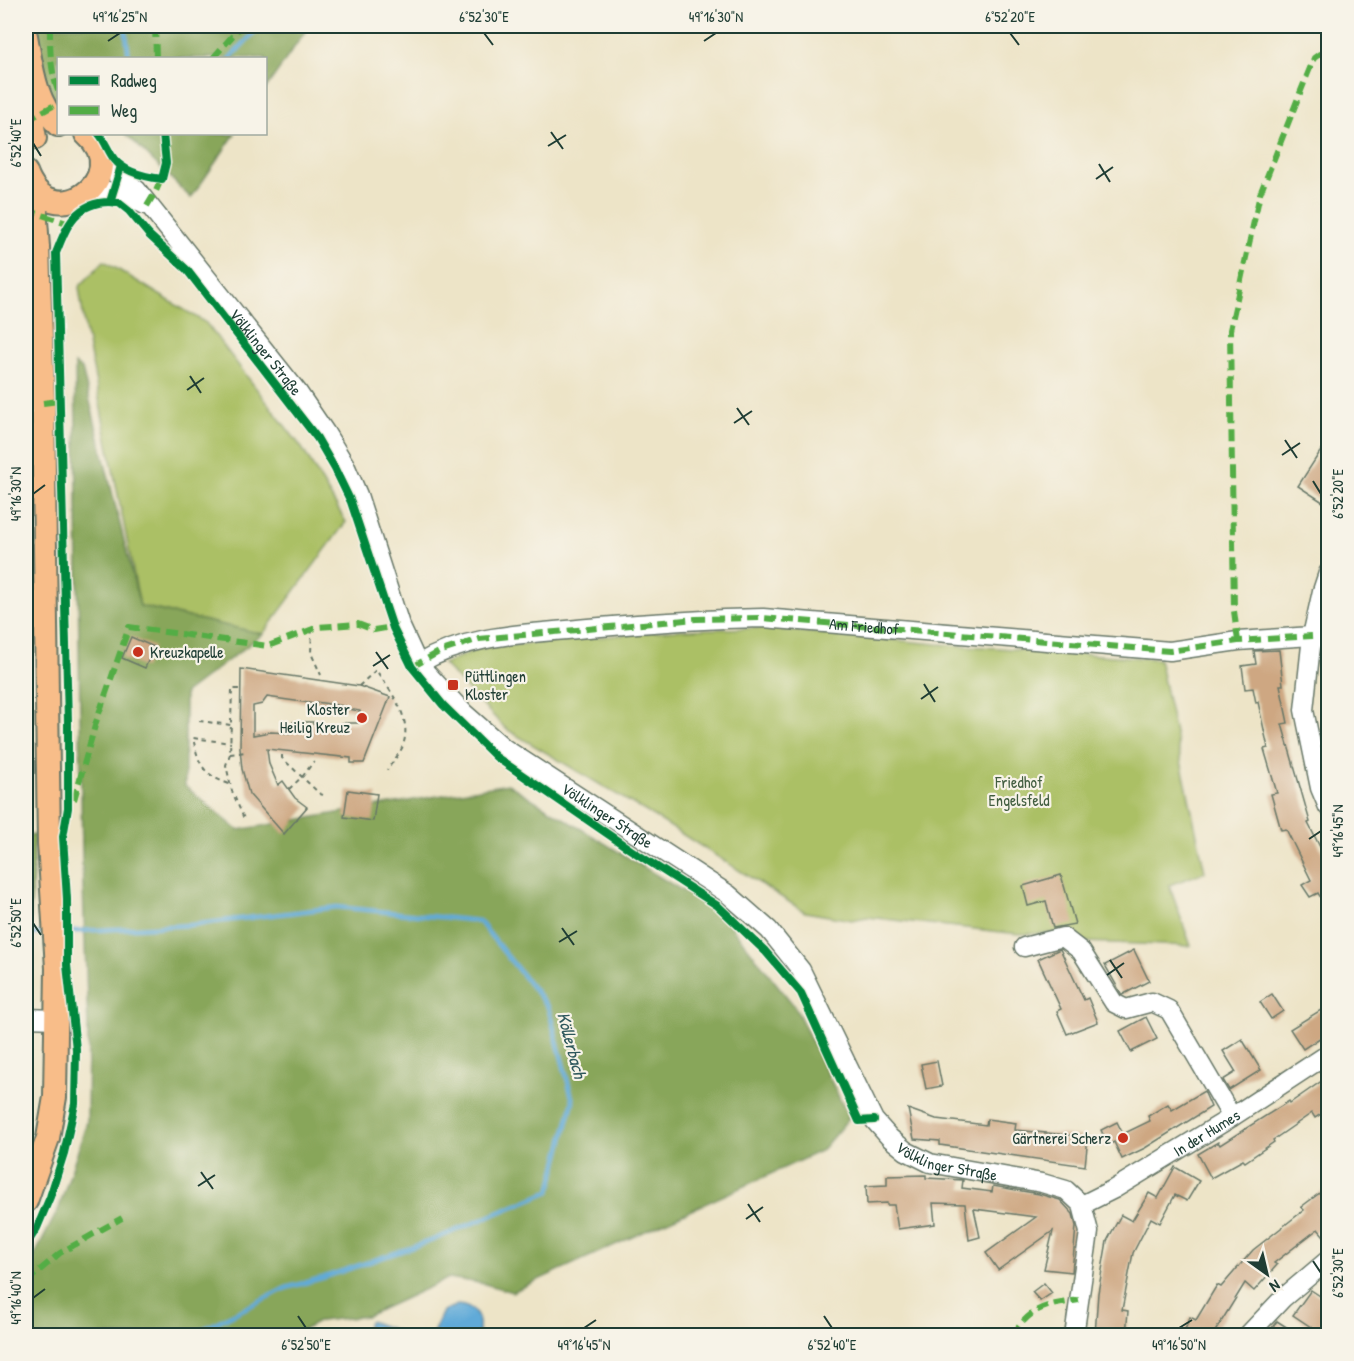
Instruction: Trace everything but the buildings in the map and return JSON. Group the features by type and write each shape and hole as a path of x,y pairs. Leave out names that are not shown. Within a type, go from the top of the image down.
{"main road":[{"path":"26,36 39,96 57,125"},
{"path":"26,54 30,147"},
{"path":"30,147 43,131 57,126"},
{"path":"31,182 54,201 64,202 78,198 91,189 98,178 101,164 96,145 87,135"},
{"path":"26,1201 48,1138 56,1097 57,968 49,843 34,404 38,247 31,182"},
{"path":"38,247 43,231 64,202"}],"street":[{"name":"Völklinger Straße","path":"101,164 137,190 147,206 187,251 297,392 345,465 358,495 400,625 418,664 464,713 504,748 728,894 768,930 801,970 874,1120 906,1151 930,1163 1042,1183 1066,1190 1082,1205"},
{"name":"Völklinger Straße","path":"91,189 132,197 147,206"},
{"path":"1329,573 1322,591 1312,636 1304,710 1320,788 1329,807"},
{"name":"Am Friedhof","path":"418,664 439,652 479,639 696,619 763,618 1170,651 1238,641 1312,636"},
{"path":"1024,947 1063,938 1081,951 1114,1004 1126,1009 1152,1002 1169,1010 1232,1117"},
{"path":"26,1018 56,1019"},
{"name":"In der Humes","path":"1082,1205 1114,1189 1232,1117 1329,1054"},
{"path":"1074,1335 1089,1232 1082,1205"},
{"path":"1247,1335 1283,1298 1329,1260"}],"path":[{"path":"312,629 311,653 321,675"},
{"path":"359,686 376,670 395,698 406,724 404,744 387,770"},
{"path":"239,689 232,689 231,743 226,765 230,784 245,821"},
{"path":"232,699 239,699"},
{"path":"199,721 231,725"},
{"path":"230,784 204,771 197,757 193,738 231,743"},
{"path":"230,754 246,752"},
{"path":"282,755 282,758 320,794 327,796"},
{"path":"289,789 314,761"}],"green space":[{"path":"26,26 309,26 267,87 267,57 57,57 57,101 26,104"},
{"path":"127,135 234,135 191,198"},
{"path":"104,261 206,323 302,448 346,522 263,634 140,606 85,328 79,287"},
{"path":"75,364 82,369 140,606 263,634 185,693 185,786 238,830 508,784 722,915 795,1007 849,1118 821,1151 512,1292 485,1284 449,1278 367,1316 320,1321 294,1335 26,1336 26,1272 59,1208 87,1122 88,1029 82,860"},
{"name":"Friedhof Engelsfeld","path":"761,628 937,644 1159,659 1205,872 1169,885 1191,946 1083,942 1060,933 1019,934 867,917 852,920 805,912 655,817 506,729 443,664 480,648 675,630"},
{"path":"26,834 35,835 28,961 26,961"}],"water":[{"path":"457,1305 468,1308 476,1314 479,1323 478,1335 432,1335 443,1311"},
{"path":"370,1321 408,1335 363,1335"}],"waterway":[{"path":"125,26 129,57"},
{"path":"231,57 260,26"},
{"name":"Köllerbach","path":"60,932 191,925 337,907 479,921 548,1007 573,1101 550,1191 433,1240 286,1288 189,1336"},
{"name":"Köllerbach","path":"26,935 49,932"}],"marked path":[{"path":"50,26 50,50 57,88"},
{"path":"155,26 156,57"},
{"path":"214,57 241,26"},
{"path":"1238,641 1234,611 1230,330 1260,194 1314,58 1328,48"},
{"path":"26,118 35,116 57,104"},
{"path":"147,206 163,175"},
{"path":"26,210 67,223"},
{"path":"26,376 29,404"},
{"path":"43,403 60,401"},
{"path":"412,667 439,652 479,639 696,619 763,618 1170,651 1238,641 1312,636"},
{"path":"74,800 96,722 129,627 268,646 318,627 358,624 374,630 398,626"},
{"path":"26,1282 60,1253 122,1218"},
{"path":"1012,1336 1033,1313 1048,1306 1079,1300"}],"cycle path":[{"path":"100,135 114,159 124,168 162,179 166,163 163,135"},
{"path":"26,1245 37,1228 50,1197 64,1153 75,1104 76,1049 67,965 67,899 63,837 68,808 68,722 56,253 74,217 89,206 110,202 121,166"},
{"path":"110,202 119,203 129,211 149,235 187,270 317,438 351,502 393,628 412,667 443,705 496,757 631,850 718,906 765,951 801,993 859,1121 874,1120"}],"place":[{"name":"Kreuzkapelle","path":"138,652"},
{"name":"Püttlingen Kloster","path":"453,685"},
{"name":"Kloster Heilig Kreuz","path":"362,718"},
{"name":"Gärtnerei Scherz","path":"1123,1138"}]}
